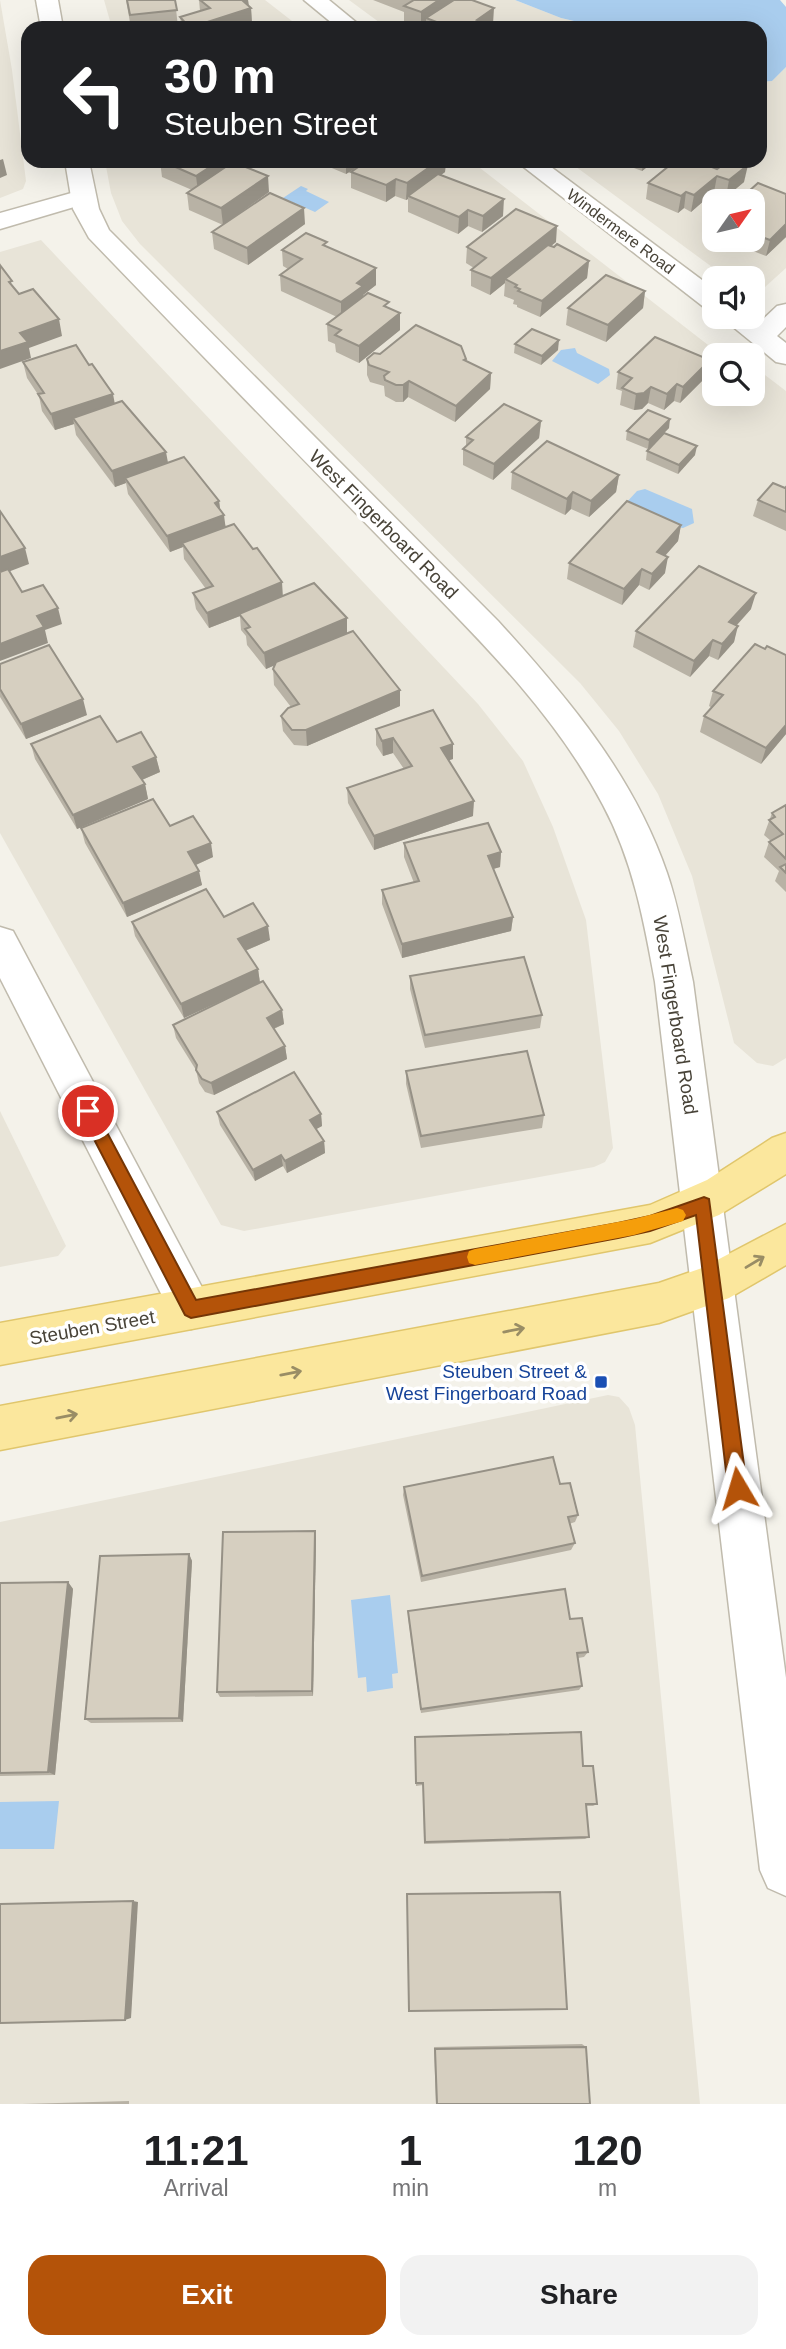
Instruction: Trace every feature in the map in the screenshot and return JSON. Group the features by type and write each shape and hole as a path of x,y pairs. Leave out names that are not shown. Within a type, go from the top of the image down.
{"main road":[{"name":"Steuben Street","path":"0,1344 650,1224 704,1205 786,1151"},
{"path":"0,1428 659,1303 714,1284 786,1243"}],"street":[{"path":"47,0 51,21"},
{"path":"315,0 343,21"},
{"name":"West Fingerboard Road","path":"77,168 82,197 92,225 98,233 487,629 565,716 604,773 636,837 659,906 674,982 786,1870"},
{"name":"Windermere Road","path":"537,168 702,293"},
{"path":"0,222 82,197"},
{"path":"761,337 786,312"},
{"path":"750,329 786,356"},
{"path":"0,942 191,1309"}],"shaded area":[{"path":"0,0 21,141 21,168 24,168 26,181 23,189 0,198"},
{"path":"104,0 265,0 292,21 110,21"},
{"path":"349,0 515,0 574,21 378,21"},
{"path":"786,67 786,268 765,287 765,266 711,266 578,168 767,168 767,81 772,81"},
{"path":"106,168 480,168 706,343 702,343 702,406 765,406 765,375 786,391 786,1058 773,1066 757,1063 734,1043 692,876 658,794 619,731 580,683 140,244 122,221 111,193"},
{"path":"41,240 478,704 523,761 553,827 586,920 613,1148 605,1162 594,1167 244,1231 221,1225 0,833 0,252"},
{"path":"0,1111 66,1246 58,1256 0,1267"},
{"path":"608,1395 619,1397 629,1408 635,1425 700,2104 0,2104 0,1522"}],"water":[{"path":"515,0 780,0 786,7 786,67 772,81 767,81 767,21 574,21"},
{"path":"301,186 329,202 315,212 283,198"},
{"path":"575,348 577,353 609,369 610,375 598,384 552,361 561,350"},
{"path":"645,489 692,509 694,523 683,528 677,527 626,503 637,491"},
{"path":"390,1595 398,1673 392,1674 393,1688 367,1692 366,1677 358,1678 351,1600"},
{"path":"59,1801 54,1849 0,1849 0,1802"}],"building":[{"path":"127,0 175,0 177,10 130,15"},
{"path":"200,0 242,0 251,8 210,21 184,21 180,17 210,8"},
{"path":"414,0 439,0 421,12 404,6"},
{"path":"454,0 472,0 494,8 477,20 480,21 434,21 426,18"},
{"path":"178,168 208,168 196,176"},
{"path":"224,168 248,168 268,176 221,208 187,193"},
{"path":"357,168 428,168 407,183 396,179 386,185 351,172"},
{"path":"666,168 744,168 729,180 717,176 694,195 686,192 681,196 648,183"},
{"path":"438,174 504,199 483,216 468,210 459,217 408,196"},
{"path":"758,183 786,194 786,224 770,240 765,238 765,189 751,189"},
{"path":"270,193 304,208 247,248 212,232"},
{"path":"516,209 557,226 491,278 471,270 486,258 467,247"},
{"path":"306,233 327,242 323,245 376,268 357,283 363,286 341,302 280,275 302,259 282,250"},
{"path":"557,244 589,261 542,301 518,291 520,289 515,287 517,285 505,279 548,245 554,247"},
{"path":"0,265 19,294 33,289 59,319 20,333 28,342 0,351"},
{"path":"606,275 645,291 608,325 568,308"},
{"path":"368,293 389,302 384,306 400,313 359,346 335,335 341,330 327,324"},
{"path":"416,325 461,346 466,359 464,360 491,373 456,406 409,381 396,385 385,380 384,376 389,372 369,365 367,359 374,353 380,354"},
{"path":"532,329 559,340 542,356 515,344"},
{"path":"655,337 702,357 702,368 683,387 677,384 667,394 651,387 644,393 636,394 622,388 632,378 618,372"},
{"path":"76,345 113,394 51,414 38,394 44,393 23,362"},
{"path":"122,401 166,452 112,471 73,418"},
{"path":"504,404 541,421 494,464 463,449 473,440 466,437"},
{"path":"648,410 670,419 649,440 627,431"},
{"path":"664,433 697,446 679,465 647,451"},
{"path":"547,441 619,475 591,501 573,492 567,499 512,472"},
{"path":"184,457 219,501 215,503 224,515 167,536 125,478"},
{"path":"773,483 786,487 786,512 758,500"},
{"path":"627,501 681,525 657,552 668,557 652,574 642,569 624,589 569,563"},
{"path":"0,511 25,548 0,557"},
{"path":"234,524 253,549 257,548 282,582 207,613 193,593 213,586 182,543"},
{"path":"699,566 756,593 729,622 738,626 725,641 722,644 713,640 694,661 636,631"},
{"path":"8,569 22,592 43,585 58,608 37,616 44,627 0,644 0,572"},
{"path":"314,583 347,618 264,653 245,629 250,627 239,614"},
{"path":"353,631 400,690 306,730 292,730 281,716 288,708 299,704 273,669 276,662"},
{"path":"755,644 765,649 767,646 786,655 786,725 766,748 704,716 723,695 713,691"},
{"path":"49,645 83,699 21,724 0,689 0,664"},
{"path":"433,710 453,744 441,748 474,801 374,836 347,788 412,766 393,738 382,741 376,729"},
{"path":"100,716 117,742 141,732 156,757 133,767 145,784 73,815 31,744"},
{"path":"153,799 170,826 193,816 211,843 188,852 199,871 123,903 81,828"},
{"path":"786,805 786,859 769,842 783,834 769,820 775,817 772,813"},
{"path":"488,823 501,852 488,856 513,917 402,944 382,890 419,881 404,843"},
{"path":"206,889 224,917 253,903 268,926 238,939 258,969 181,1004 132,922"},
{"path":"524,957 542,1015 425,1035 410,976"},
{"path":"263,981 282,1010 267,1018 285,1046 211,1083 202,1079 196,1070 197,1065 173,1025"},
{"path":"527,1051 544,1115 421,1136 406,1071"},
{"path":"294,1072 321,1114 310,1120 324,1141 285,1161 281,1155 253,1170 217,1112"},
{"path":"553,1457 560,1484 570,1483 578,1515 568,1517 575,1543 422,1576 404,1487"},
{"path":"315,1531 312,1691 217,1692 223,1532"},
{"path":"189,1554 179,1718 85,1719 100,1556"},
{"path":"68,1582 48,1772 0,1773 0,1583"},
{"path":"565,1589 570,1619 582,1618 588,1652 577,1653 582,1686 421,1709 408,1611"},
{"path":"581,1732 583,1766 593,1766 597,1804 586,1804 589,1837 425,1842 423,1783 416,1783 415,1737"},
{"path":"560,1892 567,2009 409,2011 407,1894"},
{"path":"133,1901 125,2020 0,2023 0,1904"},
{"path":"586,2047 590,2104 437,2104 435,2049"}],"slow traffic":[{"path":"475,1257 650,1224 677,1215"}],"place":[{"name":"Steuben Street & West Fingerboard Road","path":"601,1382"}],"route":[{"path":"88,1111 191,1309 650,1224 704,1205 738,1488"}]}
